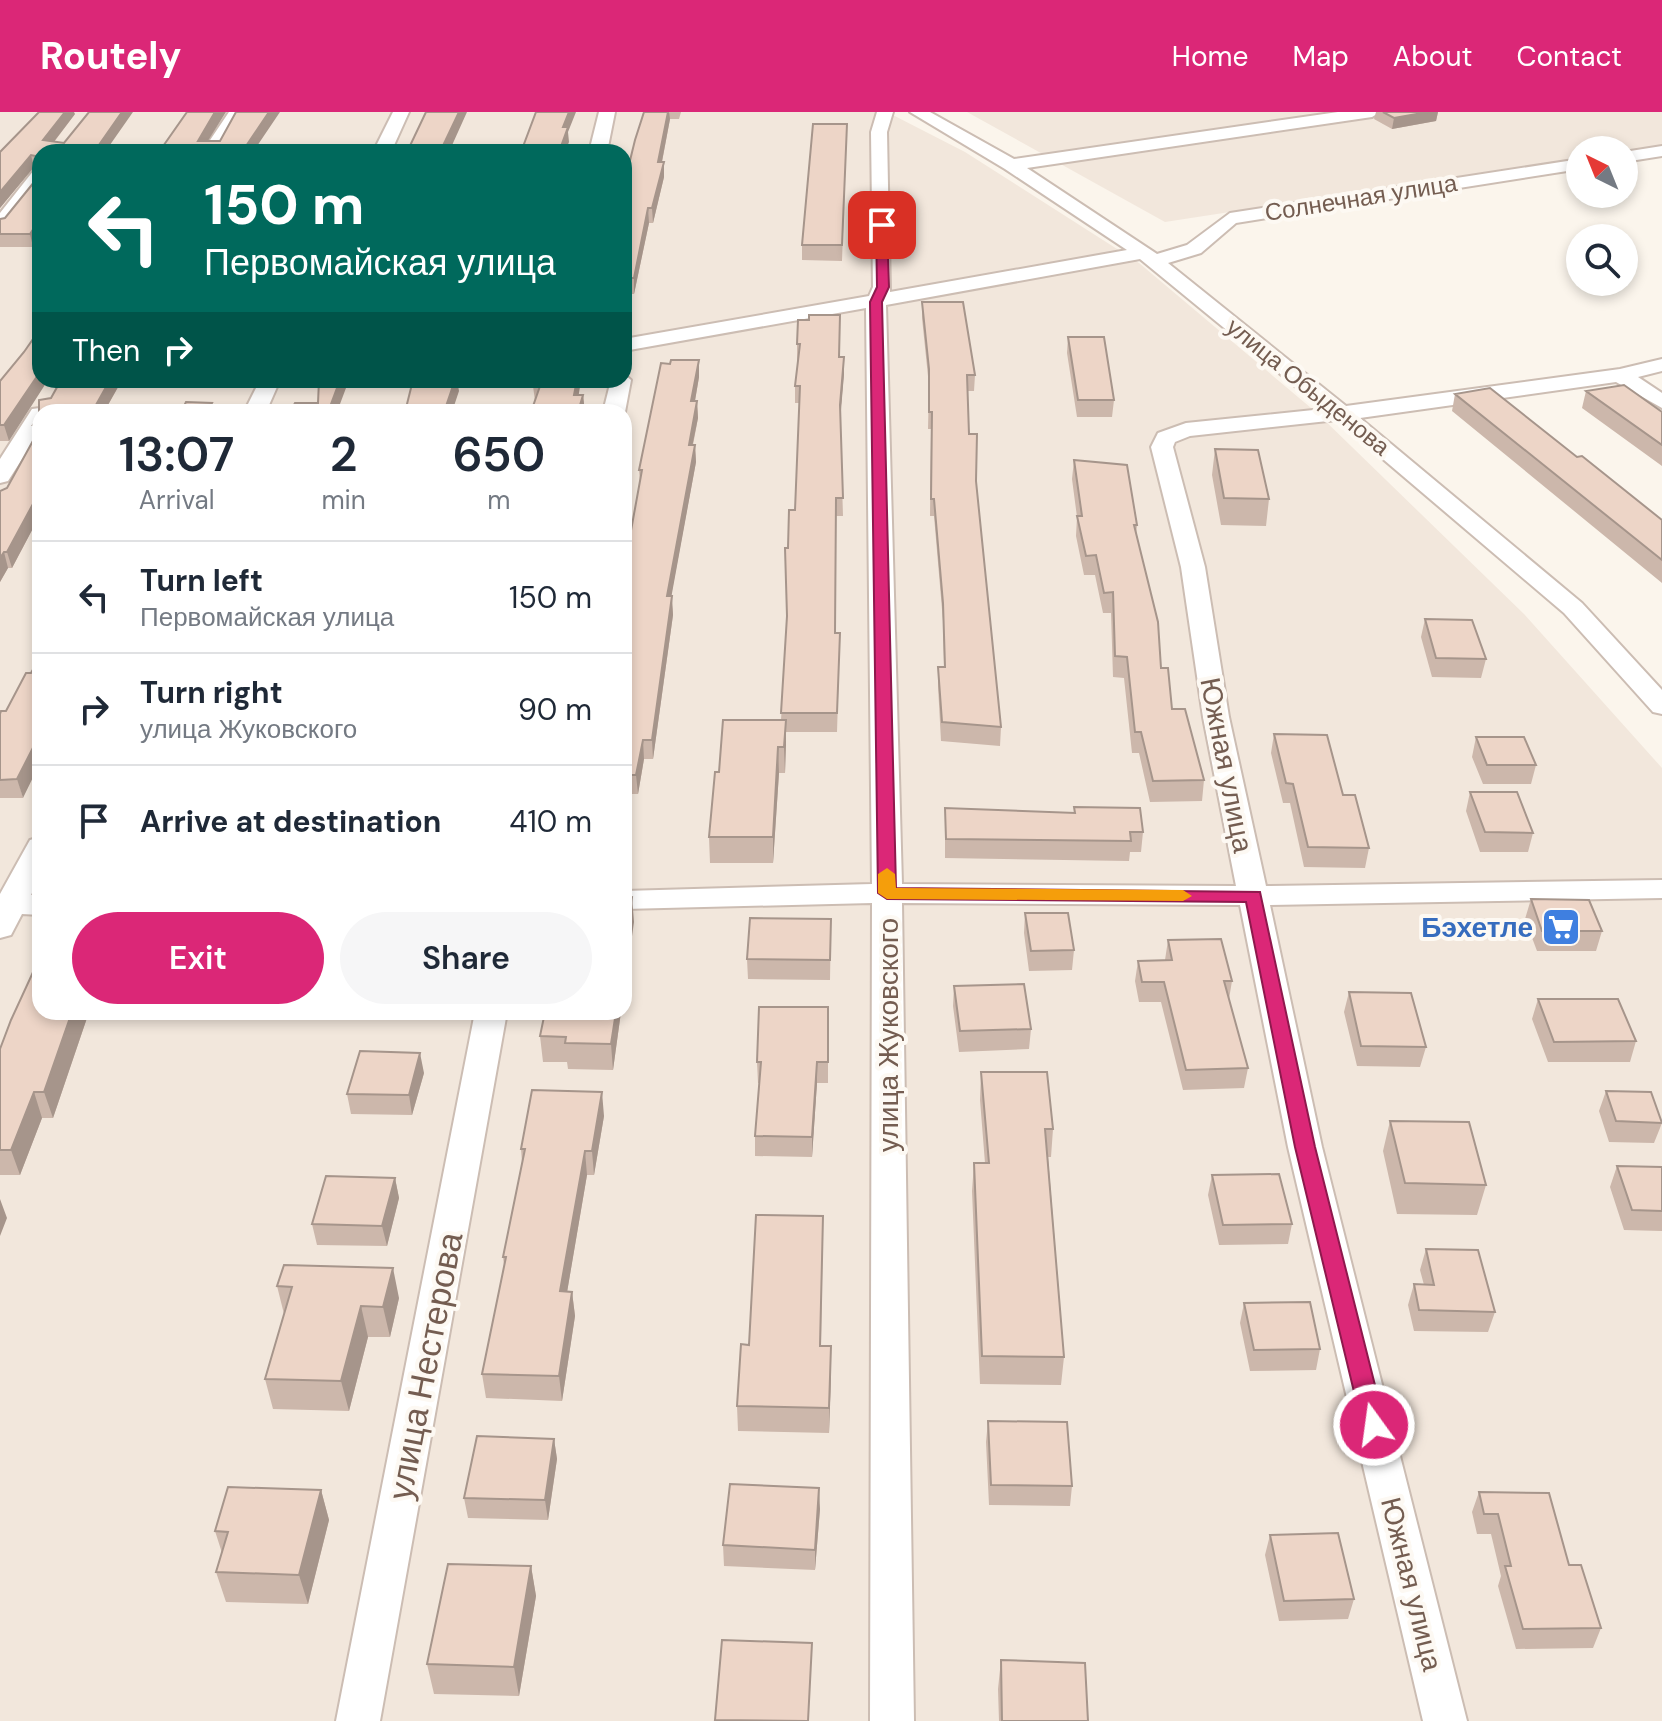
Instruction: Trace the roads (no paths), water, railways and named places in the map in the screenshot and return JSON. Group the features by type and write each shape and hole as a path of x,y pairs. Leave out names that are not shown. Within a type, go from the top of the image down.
{"street":[{"path":"216,144 237,112"},
{"path":"386,144 401,112"},
{"path":"600,144 607,112"},
{"name":"улица Жуковского","path":"885,112 879,132 883,287 876,302 887,893 892,1721"},
{"name":"улица Обыденова","path":"918,112 1011,165 1149,257 1343,414 1573,608 1661,704"},
{"path":"1011,165 1372,112"},
{"path":"1638,155 1662,151"},
{"name":"Солнечная улица","path":"632,351 876,302 1194,249 1230,218 1566,166"},
{"path":"0,225 32,184"},
{"name":"Южная улица","path":"1445,1721 1305,1147 1216,717 1193,567 1162,447 1166,438 1186,430 1343,414 1620,375 1662,365"},
{"path":"1620,375 1662,402"},
{"path":"47,404 55,391"},
{"path":"0,476 7,455 32,424"},
{"path":"7,455 32,455"},
{"path":"13,910 32,865"},
{"path":"632,900 887,893 1253,896 1662,889"},
{"name":"улица Нестерова","path":"358,1721 489,1020"}],"place":[{"name":"Бэхетле","path":"1561,927"}]}
